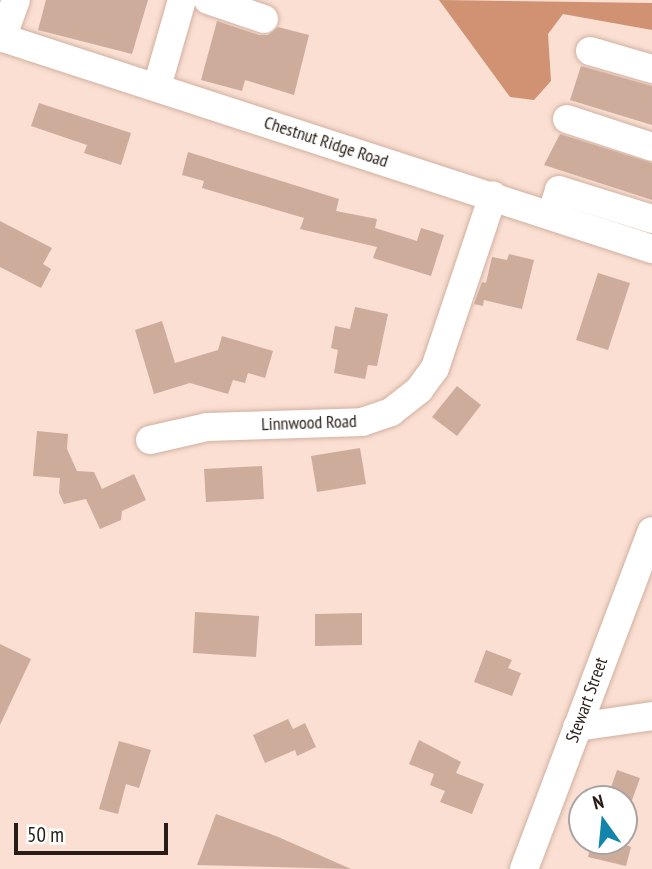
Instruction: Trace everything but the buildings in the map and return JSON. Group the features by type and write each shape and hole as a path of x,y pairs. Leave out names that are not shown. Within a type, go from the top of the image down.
{"street":[{"path":"1,38 16,0"},
{"path":"156,87 182,0"},
{"path":"208,0 264,19"},
{"name":"Chestnut Ridge Road","path":"1,38 652,249"},
{"path":"590,51 652,69"},
{"path":"567,119 652,146"},
{"path":"551,215 559,190 652,219"},
{"name":"Linnwood Road","path":"150,440 207,427 362,422 391,412 419,390 435,368 454,324 493,197"},
{"name":"Stewart Street","path":"524,869 652,531"},
{"path":"577,727 652,716"}],"shaded area":[{"path":"439,0 652,3 652,30 563,14 548,34 551,81 534,100 510,97"}]}
